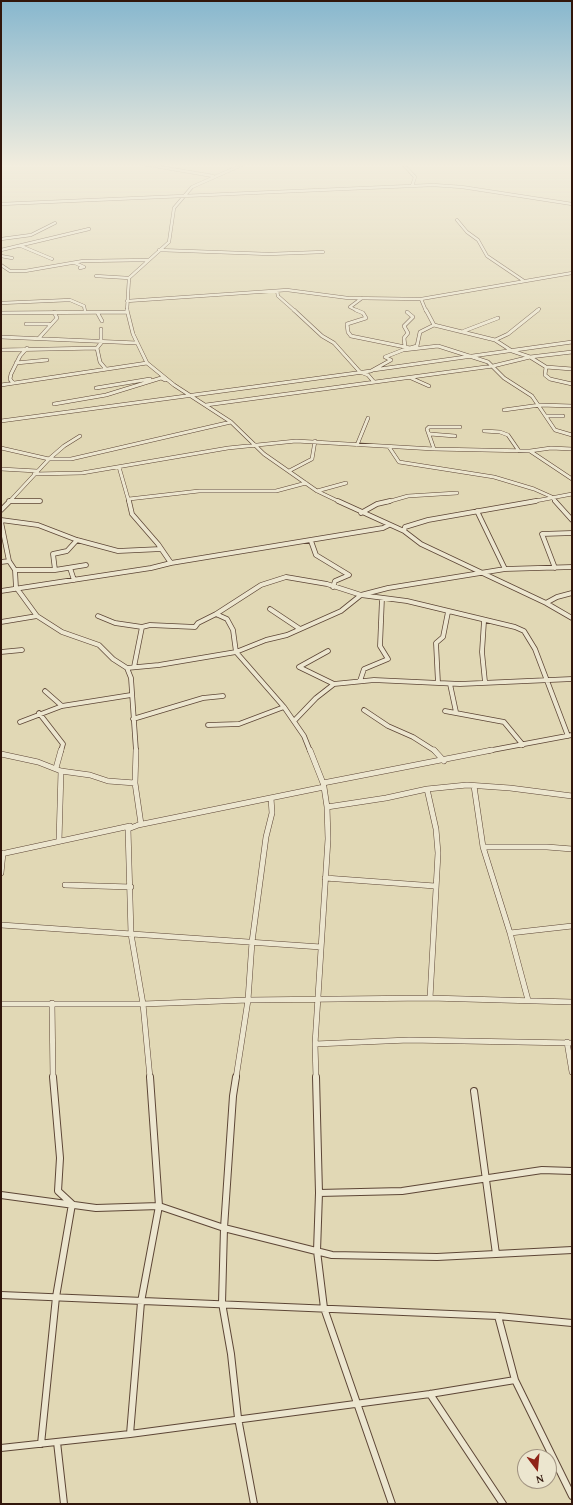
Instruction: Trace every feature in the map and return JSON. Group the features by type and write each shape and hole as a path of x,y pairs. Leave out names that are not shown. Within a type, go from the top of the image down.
{"street":[{"path":"1,239 33,234"},
{"path":"1,250 66,234"},
{"path":"160,378 147,363 137,343 127,312 127,301 129,278 158,250 169,242 170,234"},
{"path":"469,234 478,240 487,256 524,281"},
{"path":"20,245 52,259"},
{"path":"158,250 269,254 323,252"},
{"path":"1,256 12,258"},
{"path":"1,265 10,271 25,271 74,262 96,260 148,260"},
{"path":"74,262 84,267 80,268"},
{"path":"127,301 298,290 329,296 421,299 572,273"},
{"path":"96,276 129,278"},
{"path":"277,291 278,296 309,322 322,336 334,342 360,372 368,375 374,382"},
{"path":"362,298 350,307 363,313 366,318 347,324 348,332 351,336 410,348 438,346 460,352 467,356 483,359 493,366 504,378 529,392 540,405 555,430 572,435"},
{"path":"421,299 434,325"},
{"path":"1,303 70,300 78,302 84,306 85,311"},
{"path":"495,340 508,334 539,309"},
{"path":"1,312 127,312"},
{"path":"17,319 19,312"},
{"path":"39,338 49,324 57,318 54,312"},
{"path":"97,312 102,321"},
{"path":"405,347 404,338 408,333 404,326 413,316 407,312"},
{"path":"464,331 498,318"},
{"path":"26,324 49,324"},
{"path":"371,371 391,360 386,357 387,356 417,346 420,332 434,325 464,331 495,340 512,351 530,357 546,367 572,369"},
{"path":"1,350 26,348 55,350 97,348 101,343 101,329"},
{"path":"1,337 39,338 101,343 137,343"},
{"path":"1,421 572,342"},
{"path":"13,383 10,379 11,374 26,348"},
{"path":"97,348 101,365 105,368"},
{"path":"205,405 493,366 530,357 572,352"},
{"path":"16,363 47,360"},
{"path":"1,385 105,368 147,363"},
{"path":"546,367 545,376 547,378 572,384"},
{"path":"410,377 429,386"},
{"path":"54,404 106,395 160,378"},
{"path":"96,388 130,381 160,378 168,381 231,422 256,444 264,454 317,491 361,513 404,531 422,544 477,572 546,603 572,618"},
{"path":"504,410 540,405 572,406"},
{"path":"546,416 563,416"},
{"path":"357,445 360,432 368,418"},
{"path":"1,448 49,459 71,459 231,422"},
{"path":"434,449 427,429 432,426 460,427"},
{"path":"484,431 500,432 508,435 519,451"},
{"path":"430,434 455,436"},
{"path":"1,510 49,459 64,446 80,436"},
{"path":"289,471 312,459 315,441"},
{"path":"34,474 82,473 273,442 315,441 389,447 519,451 572,448"},
{"path":"389,447 399,462 494,477 519,483 552,497 572,520"},
{"path":"530,451 572,479"},
{"path":"119,467 121,469 132,514 162,549 171,563"},
{"path":"1,469 38,470"},
{"path":"129,499 199,491 276,491 306,483"},
{"path":"317,491 346,483"},
{"path":"361,513 384,502 408,496 457,493"},
{"path":"404,531 406,527 428,520 572,494"},
{"path":"9,501 40,501"},
{"path":"477,511 505,569"},
{"path":"141,824 135,783 136,738 131,695 131,678 127,668 113,659 99,645 62,632 37,616 17,589 15,570 9,560 1,521 38,525 77,540 118,551 162,549"},
{"path":"1,591 311,541 383,528 389,525"},
{"path":"555,568 542,534 572,533"},
{"path":"55,570 53,554 67,551 77,540"},
{"path":"311,541 314,546 313,550 316,556 349,575 335,581 333,587"},
{"path":"1,562 9,560"},
{"path":"15,570 55,570 86,565"},
{"path":"127,668 159,665 236,652 300,629 341,611 361,595 429,580 477,572 505,569 572,567"},
{"path":"70,568 74,580"},
{"path":"1,873 2,854 271,798 323,785 570,736 535,649 524,631 515,627 448,612 408,600 361,595 327,584 286,577 261,585 216,614 198,623 195,628 150,625 142,627 115,623 98,616"},
{"path":"546,603 557,597 572,593"},
{"path":"360,680 364,669 388,659 380,646 382,598"},
{"path":"270,608 300,629"},
{"path":"438,683 436,643 443,637 444,625 448,612"},
{"path":"216,614 227,619 233,630 236,652 284,707 304,736 323,785 327,807 328,839 319,999 314,1044 319,1192 317,1251 324,1308 392,1504"},
{"path":"1,622 37,616"},
{"path":"484,621 482,652 485,682"},
{"path":"134,667 142,627"},
{"path":"1,652 22,650"},
{"path":"328,651 299,667 334,684"},
{"path":"294,721 316,698 334,684 360,680 450,684 572,679"},
{"path":"450,684 456,712"},
{"path":"45,691 62,706"},
{"path":"20,722 39,713 62,706 131,695"},
{"path":"134,719 203,698 223,696"},
{"path":"208,725 239,724 284,707"},
{"path":"364,710 388,726 413,737 426,745 444,761"},
{"path":"445,711 504,722 523,746"},
{"path":"39,713 63,744 56,768"},
{"path":"1,754 38,762 61,771 90,775 108,781 135,783"},
{"path":"59,841 61,771"},
{"path":"327,807 386,798 427,789 474,786 510,788 572,796"},
{"path":"474,786 483,847 510,933 528,1000"},
{"path":"427,789 436,829 438,853 430,998"},
{"path":"254,1504 238,1418 231,1354 222,1303 224,1228 234,1096 248,1000 252,942 266,837 272,813 271,798"},
{"path":"130,1434 141,1302 159,1206 153,1110 143,1004 130,934 131,887 128,829 141,824"},
{"path":"483,847 547,847 572,849"},
{"path":"325,878 436,886"},
{"path":"65,885 131,887"},
{"path":"1,925 321,946"},
{"path":"510,933 572,926"},
{"path":"1,1004 143,1004 248,1000 430,998 572,1002"},
{"path":"52,1003 52,1056 60,1158 58,1191 72,1204"},
{"path":"314,1044 409,1040 570,1043 572,1072"},
{"path":"474,1091 496,1254"},
{"path":"319,1192 402,1191 485,1180 542,1170 572,1171"},
{"path":"1,1195 96,1208 159,1206 224,1228 332,1255 437,1258 572,1250"},
{"path":"41,1444 56,1297 72,1204"},
{"path":"1,1296 56,1297 141,1302 222,1303 498,1316 572,1323"},
{"path":"498,1316 515,1380 572,1496"},
{"path":"1,1448 130,1434 238,1418 430,1394 515,1380"},
{"path":"430,1394 503,1504"},
{"path":"57,1442 64,1504"}]}
